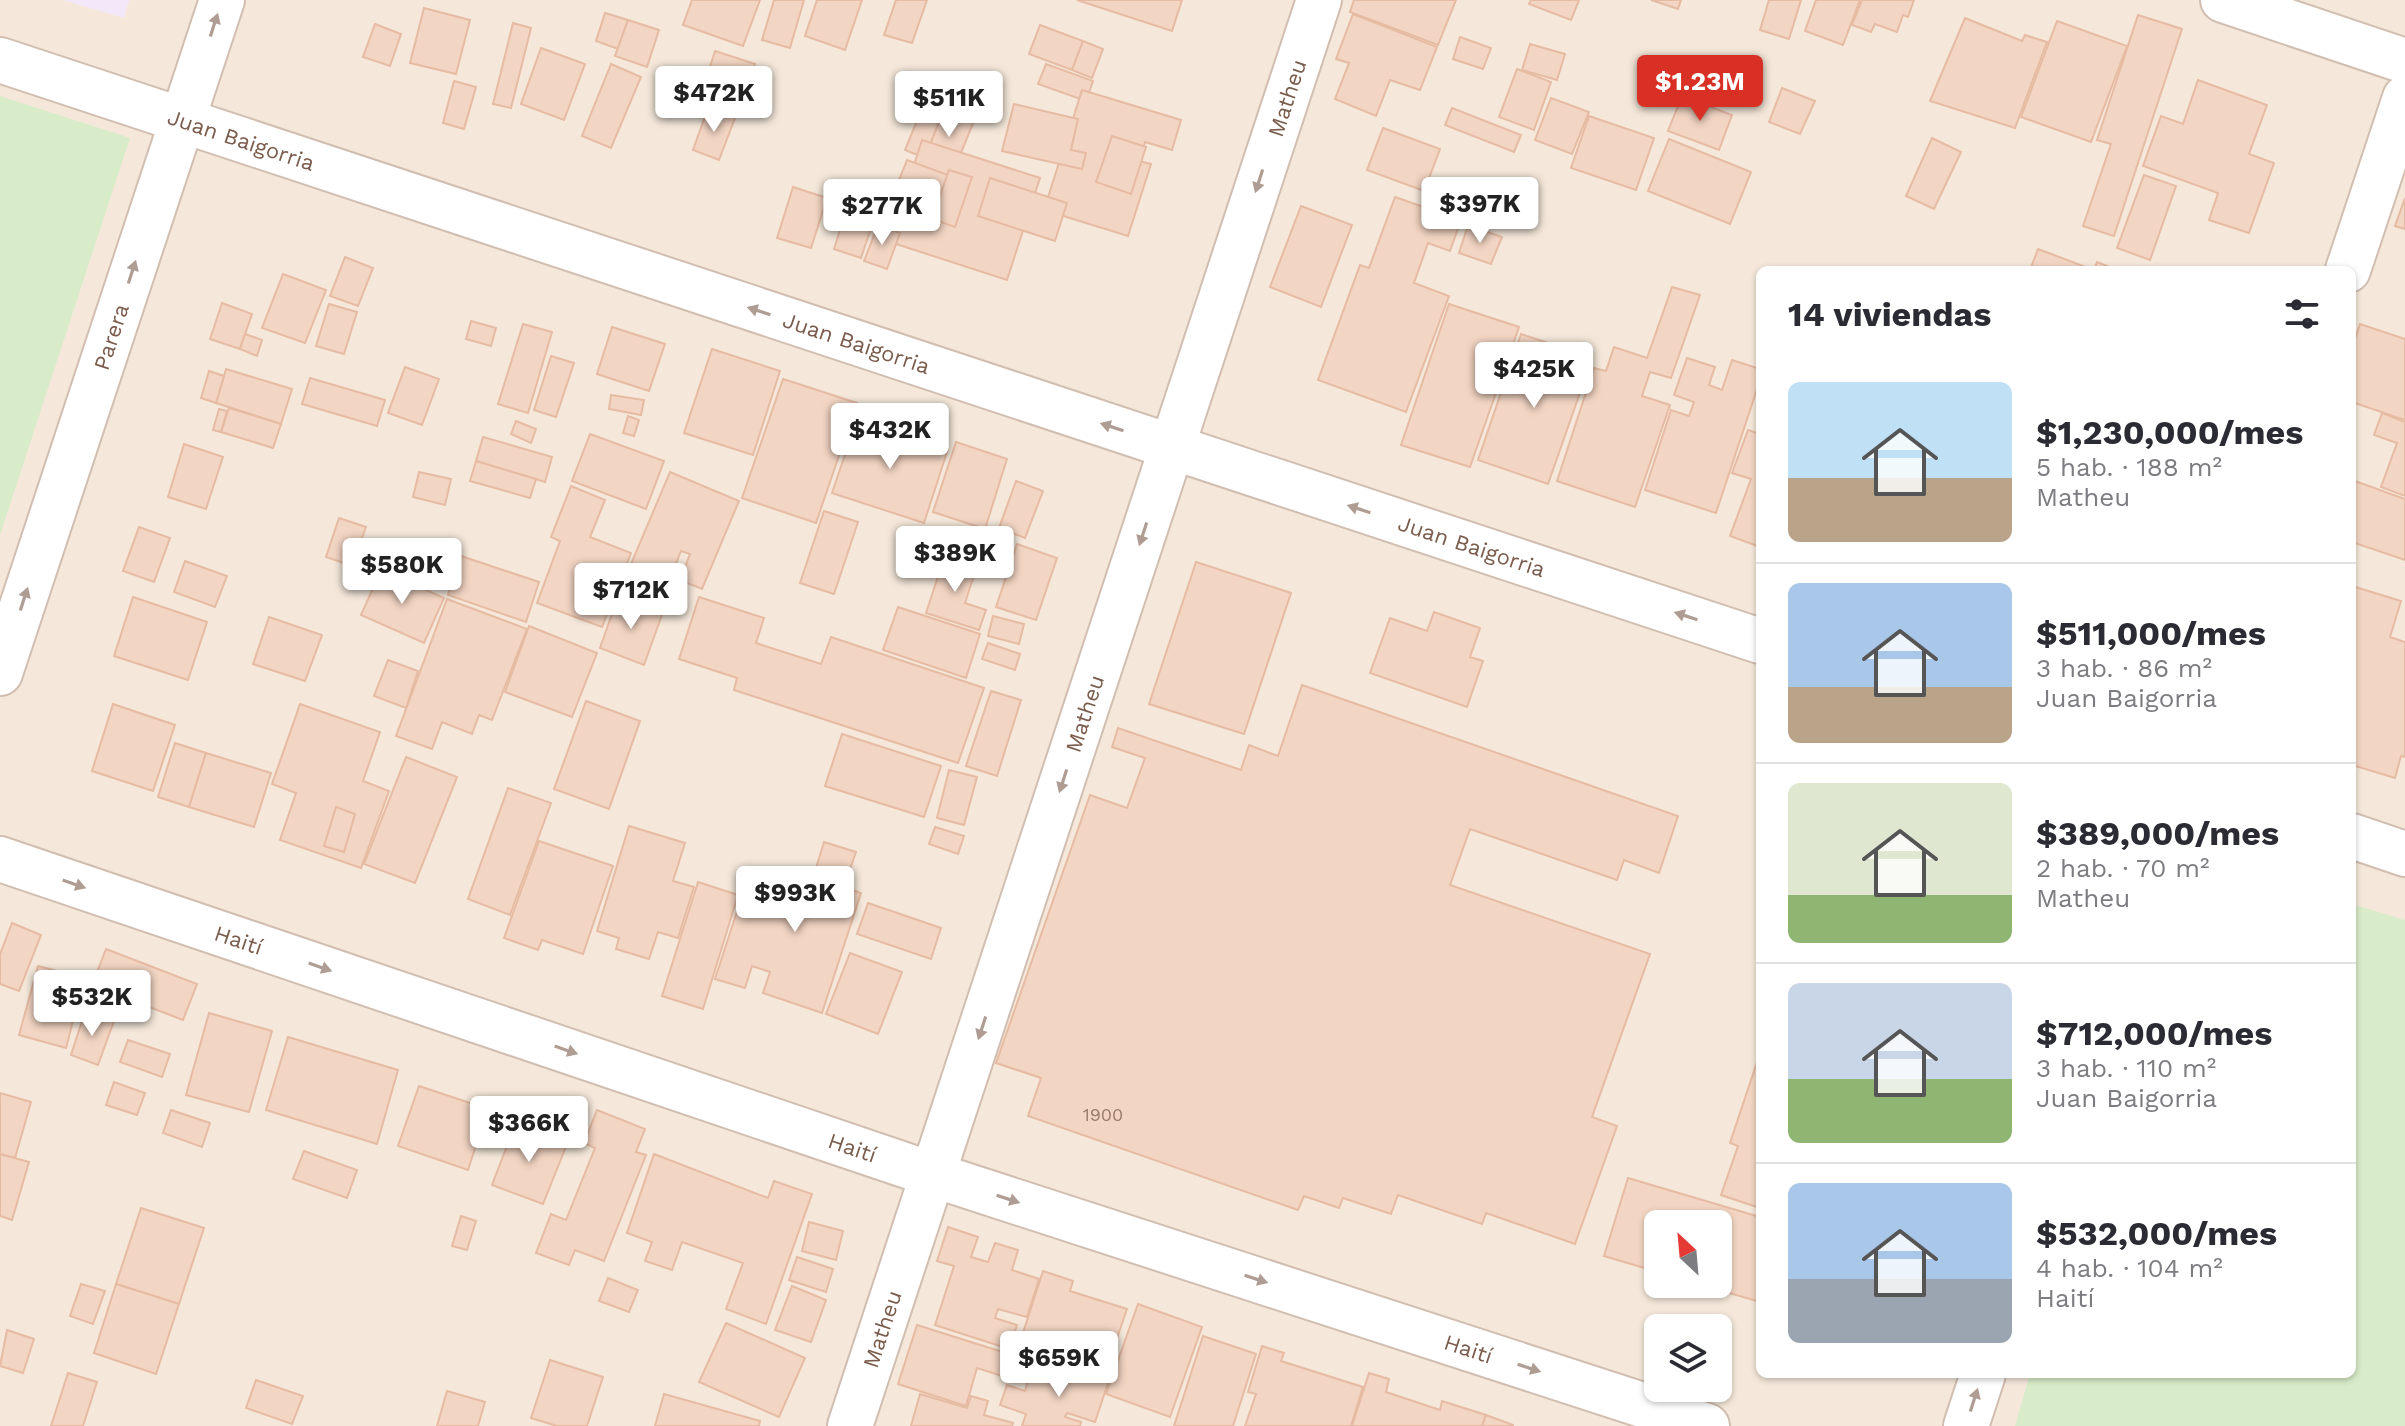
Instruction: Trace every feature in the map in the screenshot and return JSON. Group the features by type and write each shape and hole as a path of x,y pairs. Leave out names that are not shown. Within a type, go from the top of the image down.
{"street":[{"name":"Parera","path":"0,673 222,0"},
{"name":"Matheu","path":"850,1426 1319,0"},
{"path":"2223,0 2405,61"},
{"name":"Juan Baigorria","path":"0,60 1756,640"},
{"path":"2349,266 2405,98"},
{"path":"2356,837 2405,854"},
{"name":"Haití","path":"0,859 934,1175 1707,1426"},
{"path":"1966,1426 1982,1378"}],"shaded area":[{"path":"0,0 2405,0 2405,1426 0,1426"},
{"path":"63,0 129,0 124,18"}],"green space":[{"path":"0,96 130,138 0,535"},
{"path":"2356,905 2405,920 2405,1426 2015,1426 2029,1378 2356,1378"}],"building":[{"path":"692,0 760,0 743,46 683,25"},
{"path":"774,0 804,0 790,48 762,40"},
{"path":"817,0 862,0 845,50 805,36"},
{"path":"896,0 927,0 912,43 884,35"},
{"path":"1077,0 1182,0 1172,31"},
{"path":"1354,0 1456,0 1438,45 1350,12"},
{"path":"1531,0 1579,0 1571,20 1529,4"},
{"path":"1651,0 1681,0 1678,9"},
{"path":"1769,0 1801,0 1789,39 1760,30"},
{"path":"1816,0 1860,0 1843,45 1805,31"},
{"path":"1862,0 1914,0 1908,17 1903,15 1897,32 1875,24 1871,32 1852,25"},
{"path":"424,8 470,20 456,74 410,63"},
{"path":"605,13 628,20 618,49 596,41"},
{"path":"1353,14 1437,47 1420,90 1390,80 1376,116 1335,99 1349,63 1336,59"},
{"path":"2138,15 2182,29 2114,236 2083,226 2111,144 2097,140"},
{"path":"1965,18 2022,41 2025,35 2047,42 2015,128 1930,101"},
{"path":"628,20 659,30 647,67 615,56"},
{"path":"2057,21 2127,46 2091,142 2021,117"},
{"path":"513,23 531,28 511,108 493,104"},
{"path":"375,24 401,34 390,66 363,57"},
{"path":"1040,25 1083,41 1072,70 1029,54"},
{"path":"1460,37 1491,48 1483,69 1453,59"},
{"path":"1083,41 1103,49 1092,78 1072,70"},
{"path":"1530,44 1565,54 1557,80 1522,70"},
{"path":"541,48 585,64 564,120 521,104"},
{"path":"715,51 755,64 739,111 700,98"},
{"path":"611,64 641,77 611,148 582,136"},
{"path":"1046,64 1093,81 1086,101 1038,84"},
{"path":"1517,69 1551,82 1534,130 1499,117"},
{"path":"2198,80 2267,105 2249,154 2274,163 2249,233 2209,220 2218,193 2143,166 2161,116 2183,124"},
{"path":"454,81 476,87 464,129 443,123"},
{"path":"1782,88 1815,101 1800,134 1769,122"},
{"path":"1082,90 1181,120 1172,150 1145,142 1139,161 1151,164 1128,236 1044,210"},
{"path":"1682,96 1732,115 1719,150 1668,131"},
{"path":"1551,98 1589,112 1572,154 1535,140"},
{"path":"925,101 944,109 925,158 905,150"},
{"path":"1014,104 1078,119 1071,150 1086,153 1082,169 1002,151"},
{"path":"708,108 735,118 719,160 693,150"},
{"path":"1452,108 1521,135 1514,152 1445,125"},
{"path":"944,109 974,121 954,170 925,158"},
{"path":"1589,116 1654,138 1636,190 1571,168"},
{"path":"1383,128 1440,149 1424,191 1367,170"},
{"path":"1112,136 1146,147 1131,194 1096,182"},
{"path":"1932,138 1961,152 1934,209 1906,196"},
{"path":"1669,139 1751,172 1730,224 1648,191"},
{"path":"922,140 1040,178 1007,280 893,243 901,218 897,218"},
{"path":"907,160 948,175 933,215 891,200"},
{"path":"949,170 972,177 955,227 932,219"},
{"path":"2144,175 2176,186 2150,260 2117,248"},
{"path":"990,178 1067,203 1055,241 978,216"},
{"path":"793,187 827,198 811,248 777,238"},
{"path":"852,191 880,201 861,258 834,249"},
{"path":"1395,197 1461,220 1450,251 1428,243 1414,283 1449,296 1406,412 1318,380 1360,265 1369,268"},
{"path":"2405,198 2405,229 2395,226"},
{"path":"1301,206 1352,225 1321,307 1270,287"},
{"path":"878,225 900,233 887,269 864,261"},
{"path":"1468,225 1502,237 1491,264 1459,253"},
{"path":"2038,249 2083,266 2032,266"},
{"path":"345,257 373,268 358,306 330,296"},
{"path":"283,274 326,290 305,343 262,328"},
{"path":"1672,287 1700,295 1671,378 1650,372 1642,396 1670,405 1635,507 1557,481 1594,368 1606,371 1614,347 1647,358"},
{"path":"222,303 252,314 240,349 210,339"},
{"path":"329,304 357,312 344,354 316,346"},
{"path":"1449,304 1519,327 1470,467 1401,445"},
{"path":"471,321 496,328 491,346 466,339"},
{"path":"523,324 552,332 528,413 498,404"},
{"path":"2360,324 2405,339 2405,420 2356,403 2356,336"},
{"path":"612,327 665,344 649,391 597,374"},
{"path":"245,334 262,340 257,356 240,349"},
{"path":"1521,334 1575,352 1572,361 1589,367 1548,484 1478,460"},
{"path":"712,349 780,371 753,455 684,433"},
{"path":"551,356 574,363 556,417 534,410"},
{"path":"1687,358 1715,367 1709,385 1722,390 1732,360 1756,368 1756,392 1716,513 1645,490 1671,410 1689,416 1694,402 1674,395"},
{"path":"405,367 439,379 422,425 388,413"},
{"path":"226,369 292,389 281,424 216,403"},
{"path":"209,371 224,376 216,403 201,398"},
{"path":"310,378 385,400 377,426 302,404"},
{"path":"783,379 857,403 816,523 742,498"},
{"path":"611,395 644,400 641,415 609,409"},
{"path":"229,408 281,424 273,448 221,432"},
{"path":"219,409 227,411 221,432 213,430"},
{"path":"2382,413 2405,422 2405,496 2381,487 2397,443 2374,435"},
{"path":"628,416 639,420 634,436 623,433"},
{"path":"857,419 948,449 924,523 832,493"},
{"path":"516,421 536,429 531,443 511,434"},
{"path":"1748,430 1756,433 1756,546 1730,536 1751,479 1732,473"},
{"path":"590,434 664,461 646,509 572,481"},
{"path":"483,437 552,457 545,482 476,461"},
{"path":"956,442 1007,459 985,529 933,512"},
{"path":"184,444 223,457 206,509 168,497"},
{"path":"476,461 536,479 530,498 470,481"},
{"path":"419,472 451,479 445,505 413,497"},
{"path":"670,472 739,501 702,589 680,580 690,554 681,551 659,607 620,590"},
{"path":"1016,481 1043,491 1025,538 999,528"},
{"path":"2356,481 2405,499 2405,560 2356,543"},
{"path":"571,486 605,500 590,537 631,553 602,627 537,603 560,541 551,537"},
{"path":"824,511 858,522 834,594 800,583"},
{"path":"339,518 366,527 352,566 326,557"},
{"path":"139,527 170,538 154,582 123,571"},
{"path":"1017,544 1057,558 1036,620 996,607"},
{"path":"945,555 977,566 965,603 986,610 979,630 926,613"},
{"path":"461,556 539,582 526,622 448,595"},
{"path":"185,561 227,576 215,607 174,592"},
{"path":"1196,562 1291,593 1244,734 1149,704"},
{"path":"381,570 444,598 424,643 361,615"},
{"path":"2356,587 2401,601 2390,637 2405,642 2405,757 2401,756 2395,778 2356,766"},
{"path":"133,597 207,622 188,680 114,656"},
{"path":"618,597 663,612 644,665 600,648"},
{"path":"699,597 764,618 756,643 821,664 831,637 984,688 958,763 734,690 737,678 679,659"},
{"path":"447,599 527,629 492,720 479,715 472,734 442,722 432,749 396,736"},
{"path":"898,607 980,634 966,678 883,650"},
{"path":"1434,612 1480,628 1470,657 1483,661 1467,707 1370,673 1390,618 1427,631"},
{"path":"993,616 1024,624 1019,644 988,636"},
{"path":"269,617 322,635 305,681 253,664"},
{"path":"529,626 597,653 572,717 505,692"},
{"path":"988,643 1020,654 1015,670 982,659"},
{"path":"388,660 418,671 406,708 374,696"},
{"path":"1302,685 1678,816 1659,873 1624,860 1617,880 1470,829 1450,885 1650,954 1592,1117 1617,1126 1575,1244 1486,1213 1482,1224 1398,1195 1391,1214 1343,1198 1339,1208 1304,1196 1298,1210 1028,1116 1041,1078 996,1063 1090,795 1127,808 1145,758 1112,747 1118,728 1241,770 1249,745 1278,756"},
{"path":"991,691 1021,700 997,776 966,766"},
{"path":"586,701 640,721 609,809 554,789"},
{"path":"113,704 175,725 153,791 92,771"},
{"path":"300,704 380,732 363,781 389,791 361,868 280,840 296,793 272,784"},
{"path":"842,734 941,766 924,817 825,786"},
{"path":"175,743 206,753 189,807 158,797"},
{"path":"206,753 271,773 254,827 189,807"},
{"path":"406,757 457,777 415,883 364,864"},
{"path":"949,770 977,777 964,825 937,818"},
{"path":"508,788 551,803 510,915 468,899"},
{"path":"336,807 355,814 344,852 324,846"},
{"path":"629,826 685,843 673,881 694,887 678,938 658,932 649,959 616,949 619,938 597,931"},
{"path":"935,827 964,836 958,854 929,844"},
{"path":"539,841 613,866 583,954 542,940 538,950 504,938"},
{"path":"824,842 856,852 844,887 861,893 822,1013 763,993 770,972 752,966 745,988 715,979 743,893 767,901 770,894 793,902 802,874 813,878"},
{"path":"698,882 738,895 703,1009 662,996"},
{"path":"868,903 941,928 931,959 857,934"},
{"path":"12,923 41,935 19,991 0,984 0,954"},
{"path":"106,949 197,984 183,1020 92,985"},
{"path":"850,953 902,972 878,1034 826,1014"},
{"path":"38,966 84,978 66,1048 19,1035"},
{"path":"85,1012 114,1021 98,1065 71,1055"},
{"path":"209,1013 272,1031 249,1112 186,1095"},
{"path":"288,1037 398,1070 377,1144 266,1110"},
{"path":"128,1040 170,1054 162,1077 120,1062"},
{"path":"1756,1065 1756,1207 1721,1195 1738,1146 1730,1143"},
{"path":"114,1082 145,1093 137,1115 106,1105"},
{"path":"419,1086 488,1109 468,1170 398,1146"},
{"path":"0,1093 31,1102 15,1158 0,1154"},
{"path":"171,1110 210,1123 202,1147 163,1133"},
{"path":"597,1110 645,1129 636,1152 646,1155 604,1261 575,1250 569,1265 536,1253 551,1214 566,1220 595,1148 584,1143"},
{"path":"515,1125 567,1144 543,1204 492,1185"},
{"path":"304,1151 357,1170 347,1198 293,1179"},
{"path":"0,1154 29,1162 12,1220 0,1216"},
{"path":"654,1154 768,1198 774,1181 812,1194 766,1324 726,1309 743,1263 682,1242 672,1270 645,1261 652,1242 627,1233"},
{"path":"1628,1178 1756,1216 1756,1301 1732,1294 1732,1210 1644,1210 1644,1268 1604,1256"},
{"path":"141,1208 204,1228 179,1304 116,1284"},
{"path":"461,1216 476,1221 467,1250 452,1246"},
{"path":"809,1222 843,1231 836,1260 802,1251"},
{"path":"948,1227 978,1237 971,1257 988,1262 995,1243 1018,1250 1012,1270 1039,1279 1027,1317 998,1309 995,1318 1017,1325 1009,1349 935,1325 954,1266 937,1261"},
{"path":"797,1257 833,1269 826,1292 789,1280"},
{"path":"1043,1271 1073,1281 1070,1291 1127,1309 1109,1362 1052,1344 1041,1376 1012,1367"},
{"path":"608,1278 638,1290 629,1312 599,1301"},
{"path":"81,1284 105,1291 93,1324 70,1316"},
{"path":"116,1284 179,1304 156,1374 94,1353"},
{"path":"792,1286 826,1300 811,1342 775,1330"},
{"path":"1138,1304 1202,1327 1170,1417 1106,1394"},
{"path":"726,1323 805,1358 779,1417 699,1382"},
{"path":"917,1325 1009,1354 1002,1376 977,1368 966,1406 898,1384"},
{"path":"7,1330 34,1339 23,1373 0,1366"},
{"path":"1203,1336 1256,1354 1233,1426 1174,1426"},
{"path":"1262,1346 1284,1353 1281,1361 1363,1387 1351,1426 1245,1426 1256,1394 1248,1392"},
{"path":"550,1360 603,1377 587,1426 557,1426 531,1418"},
{"path":"1071,1365 1110,1377 1095,1422 1067,1413 1065,1417 1081,1422 1080,1426 1022,1426 1026,1414 1000,1405 1007,1385 1025,1391 1030,1373 1064,1384"},
{"path":"68,1373 97,1382 83,1426 51,1426"},
{"path":"1369,1373 1389,1379 1386,1392 1440,1410 1442,1401 1486,1415 1482,1426 1352,1426"},
{"path":"256,1380 303,1396 292,1424 246,1408"},
{"path":"447,1391 485,1402 478,1426 437,1426"},
{"path":"664,1394 760,1421 759,1426 655,1426"},
{"path":"920,1394 967,1408 971,1396 988,1401 984,1415 1013,1423 1012,1426 911,1426"},
{"path":"1486,1415 1513,1425 1513,1426 1482,1426"}]}
